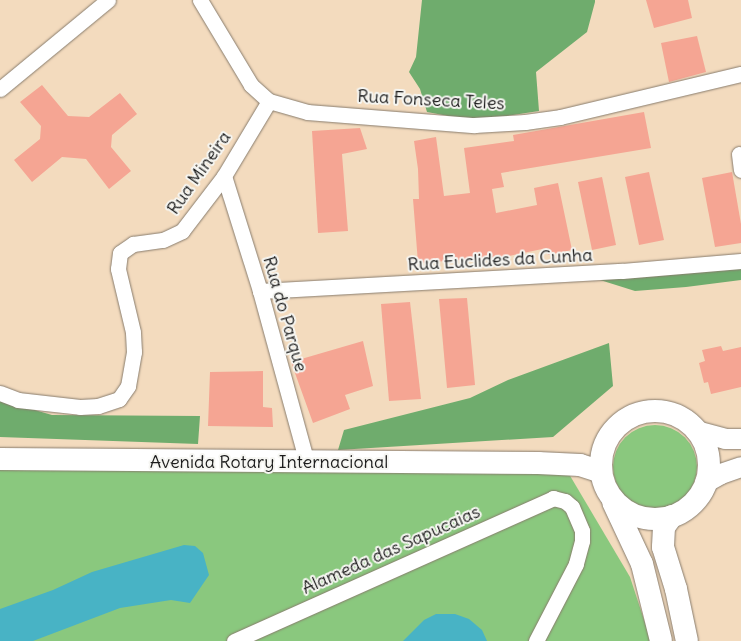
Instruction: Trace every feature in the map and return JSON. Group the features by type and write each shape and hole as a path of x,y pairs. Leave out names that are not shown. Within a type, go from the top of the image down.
{"main road":[{"path":"611,496 630,512 643,517 658,518 672,516 692,504 705,483 708,458 704,444 696,431 674,415 647,412 636,414 621,423 605,445 601,458 601,472 611,496 642,564 661,641"},
{"name":"Avenida Rotary Internacional","path":"538,463 605,445"},
{"name":"Avenida Rotary Internacional","path":"0,460 538,463 580,466 601,472"},
{"path":"672,516 664,527 662,537 664,554 676,589 687,641"},
{"path":"629,534 635,530 648,529 662,537"}],"street":[{"path":"0,89 108,0"},
{"name":"Rua Fonseca Teles","path":"200,0 250,85 268,101 307,112 474,125 516,123 560,117 741,74"},
{"name":"Rua Mineira","path":"0,393 18,400 80,407 98,406 119,399 128,386 134,352 133,332 118,268 120,253 132,244 163,240 174,237 182,231 224,176 268,101"},
{"path":"739,154 741,170"},
{"name":"Rua do Parque","path":"224,176 260,291 307,463"},
{"name":"Rua Euclides da Cunha","path":"260,291 622,272 741,260"},
{"path":"696,431 725,439 741,439"},
{"path":"705,483 721,474 741,468"},
{"name":"Alameda das Sapucaias","path":"234,641 553,498 564,501 572,507 582,531 580,550 536,641"}],"green space":[{"path":"422,0 595,0 595,2 587,32 536,72 539,111 475,121 427,112 420,89 409,72 416,57"},
{"path":"741,257 741,280 686,287 635,291 581,274"},
{"path":"609,343 613,386 553,437 338,450 344,430 470,398 508,380"},
{"path":"0,400 52,415 200,416 198,444 0,437"},
{"path":"655,425 671,428 685,437 694,451 697,467 694,483 685,497 671,506 655,509 639,506 625,497 616,483 613,467 616,451 625,437 639,428"},
{"path":"0,466 569,474 630,577 651,641 0,641"}],"water":[{"path":"184,545 195,546 203,553 209,575 190,603 171,600 120,608 33,641 0,641 0,609 53,590 92,572"},
{"path":"436,614 455,614 469,619 482,630 487,641 403,641 424,620"}],"building":[{"path":"646,0 688,0 692,18 654,28"},
{"path":"697,36 706,72 669,82 661,43"},
{"path":"42,85 68,116 89,117 120,93 137,114 112,135 111,147 131,171 109,189 86,159 62,157 32,182 14,160 40,139 41,126 20,102"},
{"path":"644,112 651,148 501,173 504,187 492,189 496,213 537,205 534,188 558,183 572,250 548,255 547,248 504,257 418,263 413,199 419,199 418,169 414,141 436,137 444,196 470,193 464,148 514,141 513,135"},
{"path":"360,128 367,149 342,154 348,231 318,233 312,131"},
{"path":"649,172 664,240 639,245 625,177"},
{"path":"732,172 741,224 741,243 715,247 702,178"},
{"path":"602,177 616,245 592,250 578,182"},
{"path":"467,298 475,385 447,388 439,299"},
{"path":"410,302 421,399 389,401 381,304"},
{"path":"363,341 373,386 345,395 350,409 313,423 291,362"},
{"path":"721,346 723,351 741,347 741,387 711,394 708,382 704,383 699,363 705,361 702,350"},
{"path":"263,371 263,407 272,408 273,427 208,426 210,372"}]}
